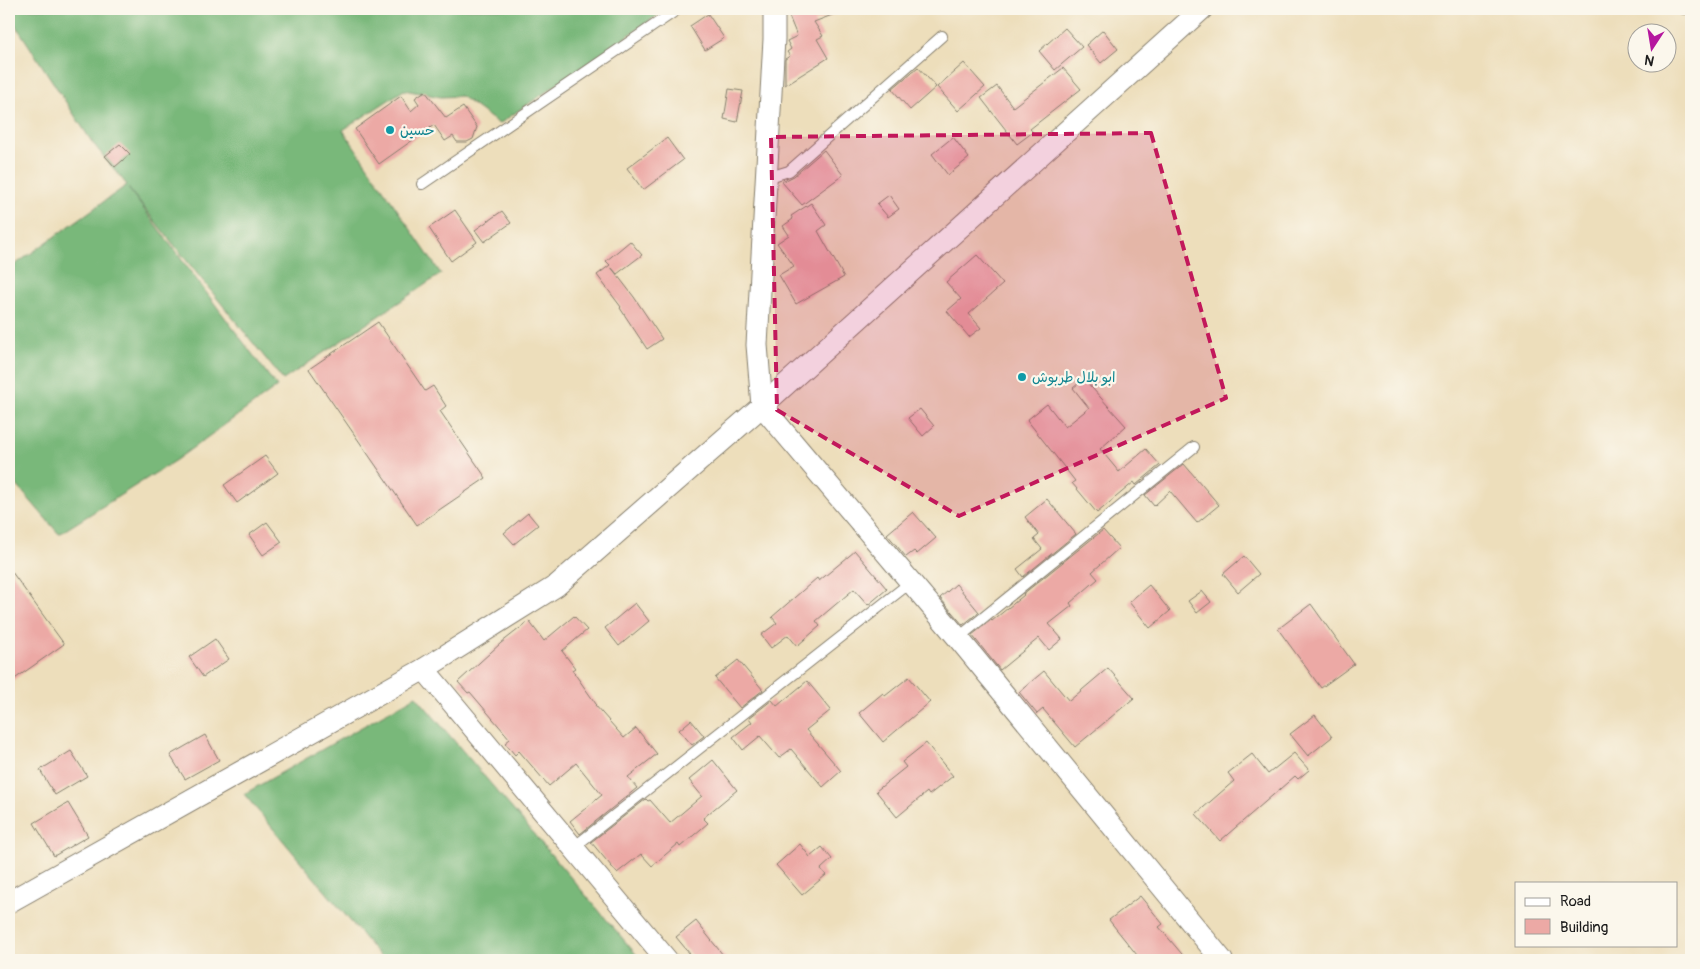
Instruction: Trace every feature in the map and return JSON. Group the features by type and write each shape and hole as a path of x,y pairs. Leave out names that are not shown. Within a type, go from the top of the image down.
{"street":[{"path":"774,9 757,345 762,406 958,638 1222,960"},
{"path":"9,902 424,669 556,586 762,406 1202,9"},
{"path":"424,669 667,960"}],"lane":[{"path":"422,184 678,9"},
{"path":"766,178 789,171 942,36"},
{"path":"958,638 1194,447"},
{"path":"574,847 911,582"}],"highlighted area":[{"path":"1151,133 1226,398 959,516 777,410 771,137"}],"green space":[{"path":"9,9 667,9 499,124 461,96 441,97 404,90 343,130 441,274 283,380 128,188 277,387 176,460 59,534 9,476 9,269 127,185 92,142 9,15"},
{"path":"416,696 641,960 383,960 244,794"}],"building":[{"path":"786,9 845,10 814,22 823,36 817,39 828,58 785,85 785,59 790,56 787,52 791,49 787,41 797,36"},
{"path":"708,14 724,38 705,50 690,26"},
{"path":"1065,28 1082,47 1055,70 1039,51"},
{"path":"1103,30 1118,49 1101,63 1086,45"},
{"path":"964,63 985,87 958,111 937,87"},
{"path":"918,67 936,87 910,110 892,89"},
{"path":"1063,68 1081,89 1030,129 1033,132 1017,144 981,98 997,86 1013,107"},
{"path":"729,89 743,91 737,122 724,119"},
{"name":"حسين","path":"425,91 446,118 463,107 477,127 473,139 467,142 457,142 453,136 445,141 434,125 379,164 355,129 401,96 411,111 419,104 415,98"},
{"path":"953,137 969,158 948,175 932,154"},
{"path":"667,138 683,160 643,190 627,168"},
{"path":"120,144 130,154 115,167 105,156"},
{"path":"824,150 843,175 802,205 782,182 794,176"},
{"path":"889,195 899,209 888,217 877,204"},
{"path":"811,203 826,225 818,231 844,277 796,304 779,275 794,266 777,243 789,235 783,226 793,219 791,216"},
{"path":"455,210 477,242 451,261 429,228"},
{"path":"502,211 511,223 484,242 475,230"},
{"path":"630,241 642,255 617,274 611,267 662,339 647,349 621,307 597,275 610,265 606,261"},
{"path":"977,255 1003,284 969,314 981,328 969,337 947,311 961,299 946,282"},
{"path":"378,322 425,391 433,386 446,406 440,411 486,478 417,525 309,369"},
{"path":"1084,379 1126,426 1100,449 1119,472 1146,449 1160,465 1136,485 1134,482 1097,513 1072,483 1075,481 1027,420 1047,404 1065,427 1089,408 1073,388"},
{"path":"920,409 934,426 923,436 908,418"},
{"path":"265,456 278,473 237,503 224,485"},
{"path":"1184,464 1219,505 1197,523 1170,491 1154,506 1145,495"},
{"path":"1047,499 1076,534 1023,577 1017,569 1042,549 1034,539 1039,535 1025,517"},
{"path":"913,512 936,538 917,554 914,551 906,557 887,534"},
{"path":"528,513 538,525 514,544 504,533"},
{"path":"267,522 282,542 263,555 249,535"},
{"path":"1103,530 1119,548 1092,572 1098,579 1070,603 1072,606 1049,624 1062,639 1049,650 1039,638 1000,670 972,635 992,621"},
{"path":"855,551 887,589 868,605 854,589 816,621 820,626 797,646 788,635 771,648 761,635 777,623 772,617 817,578 819,581"},
{"path":"1244,556 1259,574 1238,592 1223,574"},
{"path":"9,568 64,644 9,683"},
{"path":"956,584 979,612 963,625 940,598"},
{"path":"1149,585 1170,611 1150,628 1129,602"},
{"path":"1202,591 1211,602 1197,613 1188,601"},
{"path":"635,603 649,621 619,646 605,628"},
{"path":"1311,604 1354,664 1321,688 1278,629"},
{"path":"574,616 587,630 562,651 575,668 572,670 595,705 624,738 636,728 657,754 628,777 637,788 580,834 570,821 602,795 576,763 549,786 519,751 515,755 505,743 510,739 470,692 468,693 458,682 501,643 529,621 544,641"},
{"path":"215,639 229,659 203,677 189,657"},
{"path":"738,660 763,690 740,708 715,678"},
{"path":"1108,668 1134,698 1075,747 1043,709 1037,714 1019,692 1044,671 1069,701"},
{"path":"909,677 930,702 883,742 859,713 883,693 885,696"},
{"path":"807,681 831,710 806,730 841,771 823,787 791,749 779,758 760,736 743,750 733,737 752,722 749,718 772,700 777,706"},
{"path":"1315,715 1332,737 1308,756 1290,734"},
{"path":"691,720 704,736 692,745 679,730"},
{"path":"205,735 219,760 185,779 170,755"},
{"path":"926,743 953,776 929,795 927,792 897,817 876,791 906,767 902,762"},
{"path":"71,751 87,776 55,795 40,770"},
{"path":"1294,753 1309,770 1298,779 1295,776 1220,841 1196,814 1234,781 1228,773 1252,754 1268,774"},
{"path":"713,760 737,790 703,818 708,823 680,847 678,844 652,866 641,854 617,873 591,842 646,799 650,800 670,823 702,796 689,780"},
{"path":"68,803 88,836 54,856 34,823"},
{"path":"800,844 810,857 822,847 832,859 821,869 826,875 802,895 776,865"},
{"path":"1140,896 1163,924 1159,927 1187,960 1141,960 1109,920"},
{"path":"696,921 727,960 695,960 676,937"}],"place":[{"name":"حسين","path":"390,130"},
{"name":"ابو بلال طربوش","path":"1022,377"}]}
